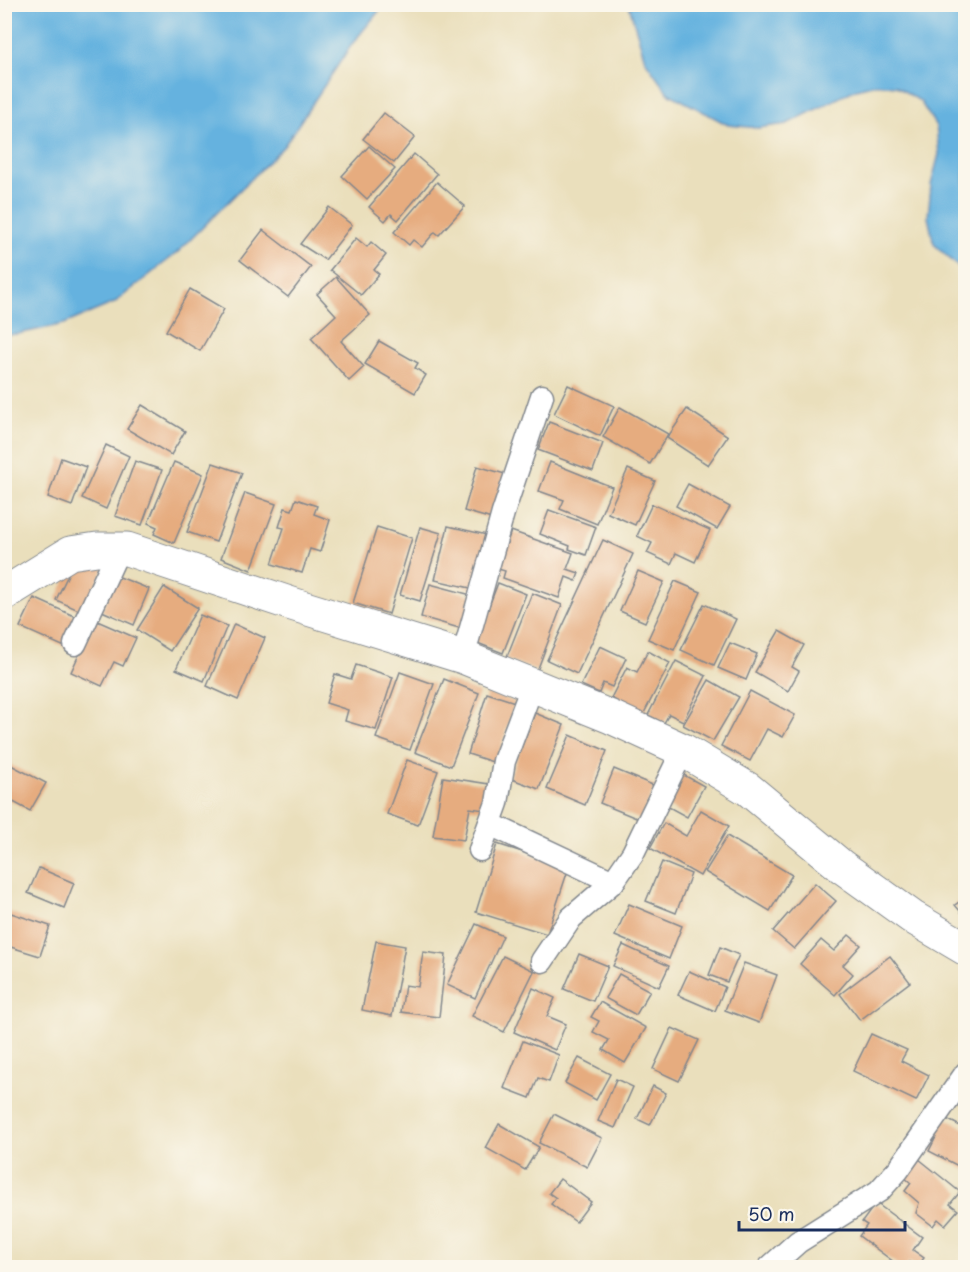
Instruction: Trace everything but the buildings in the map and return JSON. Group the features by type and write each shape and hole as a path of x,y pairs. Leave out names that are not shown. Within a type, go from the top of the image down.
{"highway":[{"path":"4,594 70,553 97,549 127,549 463,657 533,684 683,750 748,789 841,866 912,917 966,949"}],"street":[{"path":"463,657 503,513 542,396"},
{"path":"75,644 119,549"},
{"path":"480,850 497,803 504,761 533,684"},
{"path":"542,961 571,918 613,882 633,853 683,750"},
{"path":"489,824 613,882"},
{"path":"769,1268 798,1242 879,1191 898,1170 966,1073"}],"water":[{"path":"4,5 384,5 352,44 284,146 178,252 114,303 64,324 5,335"},
{"path":"629,5 965,5 965,273 934,244 928,217 931,185 939,154 936,126 920,101 896,86 876,84 856,89 787,124 758,128 728,125 668,93 645,60"}]}
